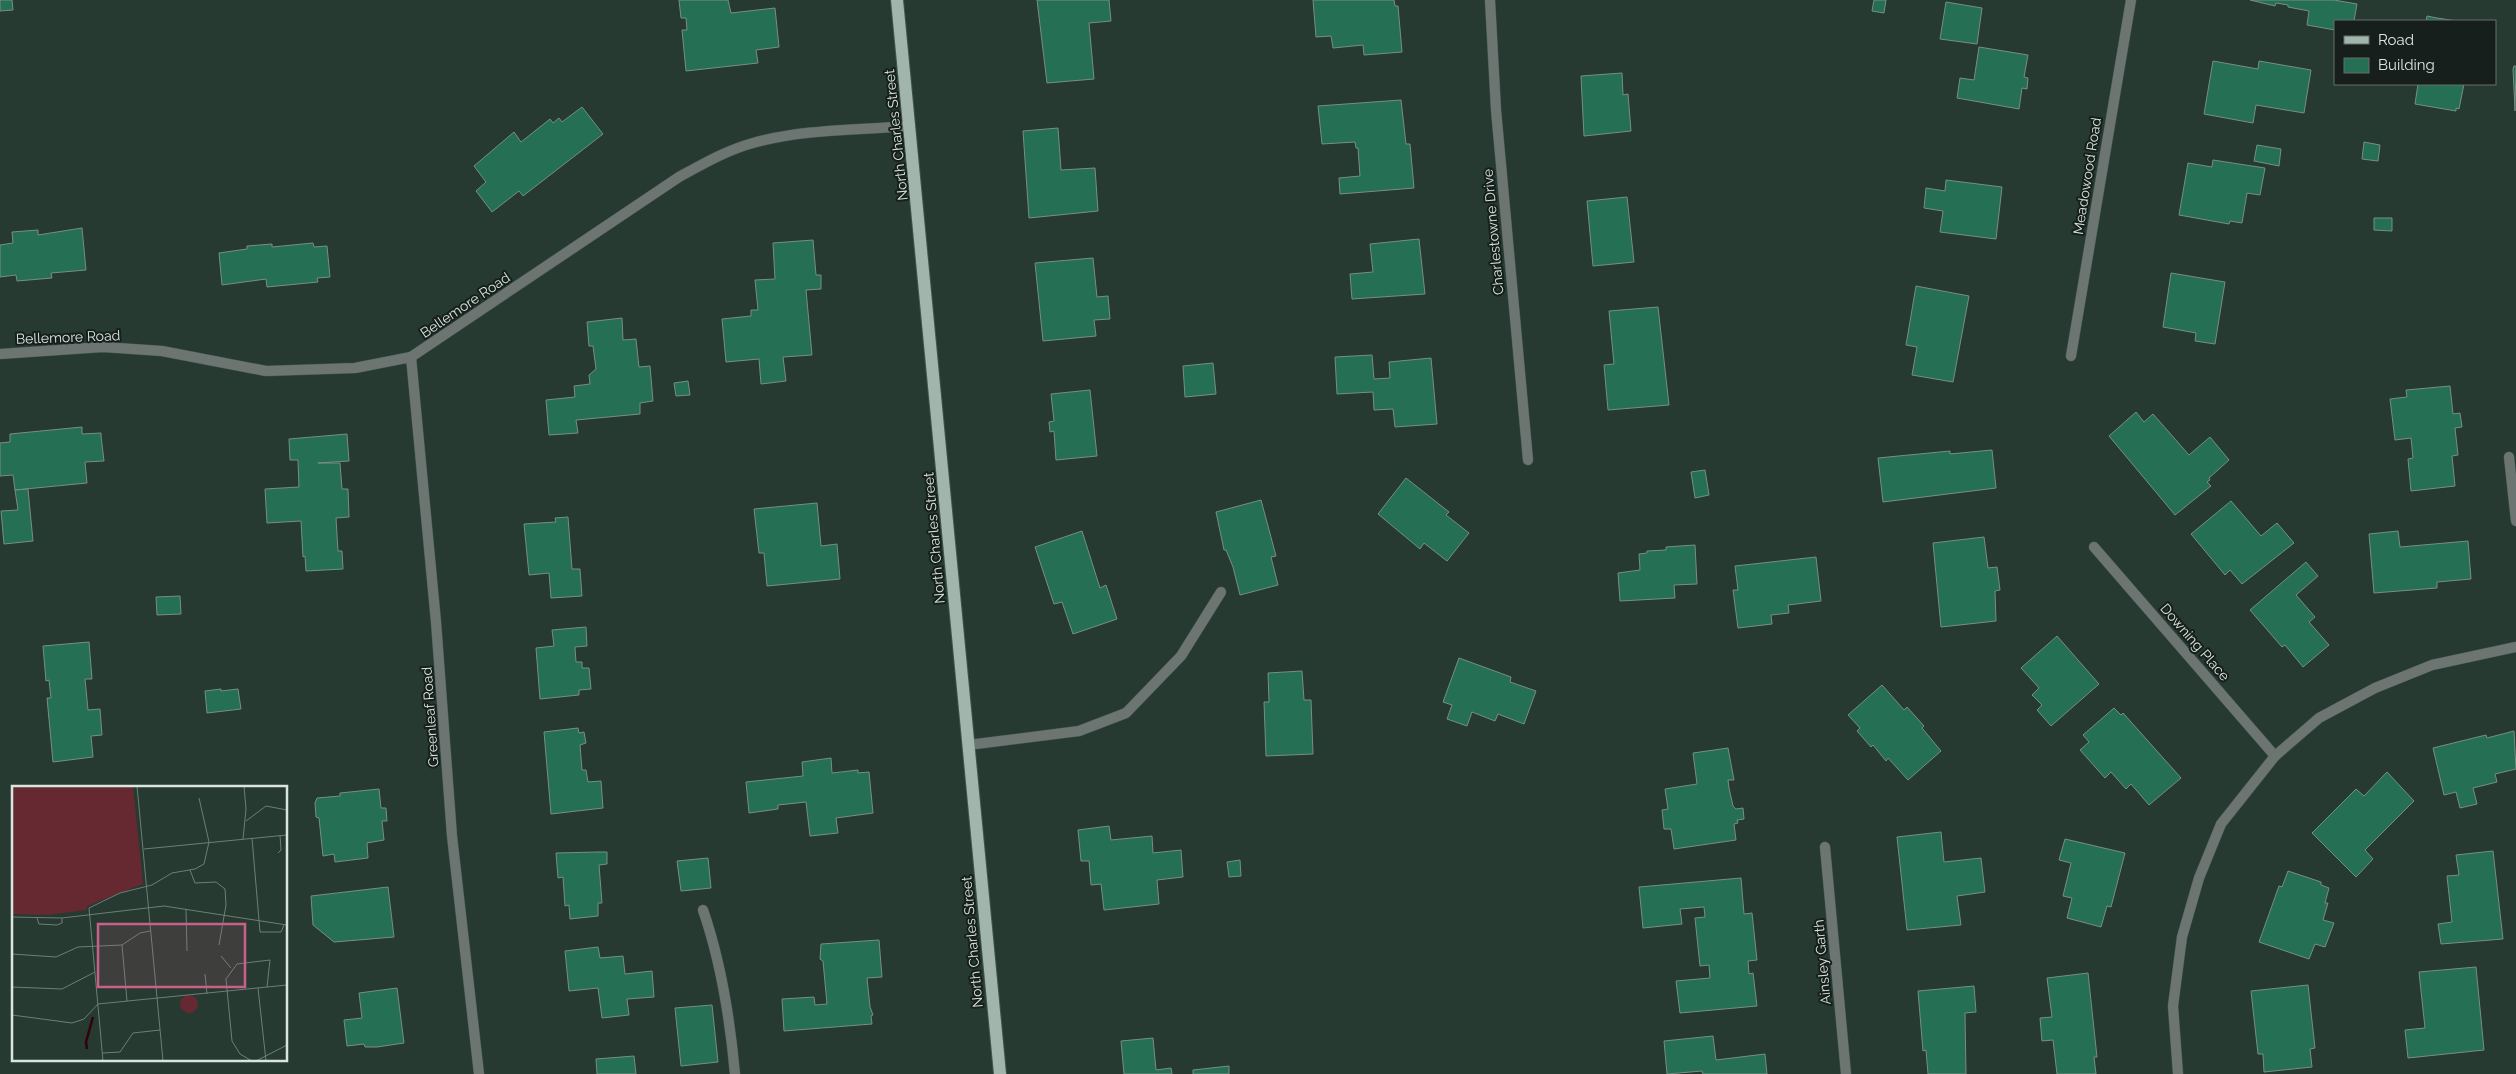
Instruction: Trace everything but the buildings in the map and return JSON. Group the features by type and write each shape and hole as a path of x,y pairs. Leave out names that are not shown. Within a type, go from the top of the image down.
{"main road":[{"name":"North Charles Street","path":"897,0 1000,1074"}],"street":[{"name":"Charlestowne Drive","path":"1490,0 1496,110 1528,460"},
{"name":"Meadowood Road","path":"2072,356 2131,0"},
{"name":"Bellemore Road","path":"0,354 103,347 162,351 266,371 355,368 411,357 664,187 717,156 753,142 792,136 910,126"},
{"name":"Greenleaf Road","path":"411,357 436,622 452,836 479,1074"},
{"path":"2509,457 2516,521"},
{"name":"Downing Place","path":"2094,547 2276,756"},
{"path":"968,746 1079,731 1126,713 1181,656 1221,592"},
{"path":"2178,1074 2173,1006 2182,937 2199,878 2221,824 2276,756 2319,718 2375,688 2432,665 2516,647"},
{"name":"Ainsley Garth","path":"1825,847 1846,1074"},
{"path":"703,910 712,936 731,1029 735,1074"}]}
